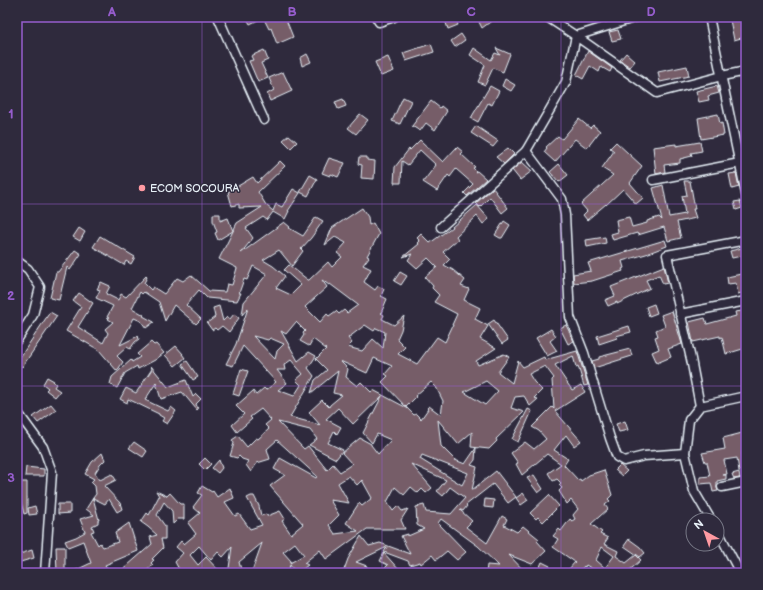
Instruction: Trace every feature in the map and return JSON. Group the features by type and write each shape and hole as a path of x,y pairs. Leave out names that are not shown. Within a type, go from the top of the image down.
{"street":[{"path":"218,17 264,120"},
{"path":"376,17 379,22 394,17"},
{"path":"547,17 657,93 746,71"},
{"path":"576,36 637,17"},
{"path":"708,17 722,76 746,194"},
{"path":"441,227 526,151 566,82 576,36"},
{"path":"526,151 562,200 565,215 570,317 584,353 617,457 624,461 644,456 684,453"},
{"path":"653,180 740,163"},
{"path":"700,406 691,359 667,255 746,240"},
{"path":"17,261 28,269 40,287 33,315 17,340"},
{"path":"680,314 746,301"},
{"path":"707,512 694,491 684,453 689,420 700,406 746,396"},
{"path":"17,414 21,417 43,447 52,472 45,573"},
{"path":"722,487 746,482"},
{"path":"725,544 740,573"}],"building":[{"path":"246,17 264,17 250,24"},
{"path":"272,17 285,17 293,37 277,44 271,28 269,29 265,21"},
{"path":"455,17 458,25 448,29 445,20"},
{"path":"486,17 497,17 482,28 479,22"},
{"path":"746,17 746,29 742,29 745,37 734,40 730,20"},
{"path":"618,30 621,39 612,41 609,32"},
{"path":"461,34 465,40 455,47 451,41"},
{"path":"431,44 434,52 406,61 403,53"},
{"path":"474,48 491,60 495,53 500,55 496,48 510,54 503,72 493,68 485,85 478,82 485,65 470,55"},
{"path":"264,50 268,60 261,63 268,78 258,82 249,61 253,60 251,56"},
{"path":"588,51 612,68 610,72 601,67 599,72 590,66 583,79 576,75"},
{"path":"626,53 635,61 630,67 620,60"},
{"path":"307,54 311,62 302,66 300,58"},
{"path":"388,57 394,71 381,76 375,62"},
{"path":"687,66 689,76 660,82 658,72"},
{"path":"283,72 292,91 270,101 267,94 274,90 269,78"},
{"path":"505,79 515,85 511,91 502,86"},
{"path":"490,86 499,91 492,105 488,103 478,122 471,118"},
{"path":"717,86 719,93 708,96 709,100 699,102 696,91"},
{"path":"403,97 411,101 400,124 392,121"},
{"path":"343,99 346,106 338,109 335,102"},
{"path":"431,101 447,111 435,130 426,123 420,131 412,126"},
{"path":"360,114 368,120 356,134 348,128"},
{"path":"718,114 720,124 722,123 724,135 701,139 698,118"},
{"path":"579,119 590,128 593,125 600,131 587,148 575,139 555,162 544,152 547,148 546,147 558,136 562,139"},
{"path":"476,126 498,141 493,147 471,133"},
{"path":"289,135 297,142 291,148 283,140"},
{"path":"420,140 443,162 457,147 463,152 461,154 475,167 473,168 476,171 475,172 477,171 486,179 467,196 464,193 473,184 456,169 450,177 448,175 437,191 423,182 436,165 420,150 408,165 402,161 401,183 394,183 395,167 409,149 410,150"},
{"path":"616,142 642,166 630,183 643,198 636,204 623,189 587,220 583,215 587,211 581,204 613,175 602,168 614,151 610,148"},
{"path":"700,142 702,151 691,153 692,156 680,159 680,163 664,165 665,172 656,174 653,147 676,144 676,146"},
{"path":"508,148 514,154 504,164 496,157"},
{"path":"359,157 367,157 367,160 375,161 374,179 361,178 362,165 358,164"},
{"path":"329,158 345,163 338,177 331,174 330,176 322,173"},
{"path":"280,161 285,166 258,192 266,205 273,211 276,204 282,207 293,189 300,193 288,211 285,219 273,212 267,220 263,217 246,228 253,238 241,253 284,222 290,227 289,228 303,236 316,217 323,221 301,249 303,251 292,266 279,250 263,260 285,276 276,288 291,295 301,285 284,270 289,265 309,280 328,262 332,267 342,257 337,253 346,243 335,237 325,245 332,228 362,208 368,217 369,225 373,223 379,234 367,256 369,257 363,265 371,269 364,282 375,290 378,286 384,289 381,296 387,299 381,313 384,315 382,319 394,325 404,316 401,330 397,339 405,347 398,354 417,364 437,337 445,342 457,314 434,302 439,295 432,288 433,286 425,277 437,267 428,258 417,268 408,260 412,254 403,257 419,244 418,243 420,241 417,238 421,234 430,243 452,227 477,205 489,219 483,224 477,216 456,236 458,239 443,252 450,259 444,265 465,280 461,286 469,289 464,300 480,308 475,319 488,326 480,339 496,348 476,361 478,365 504,354 509,357 498,372 512,383 518,361 523,367 544,357 545,360 577,351 588,385 584,386 578,366 576,367 573,356 555,365 572,390 581,385 585,392 555,411 581,441 574,446 566,435 554,450 568,459 564,465 578,480 580,479 581,481 589,475 604,470 612,495 608,499 610,501 605,505 608,509 591,524 602,532 600,534 608,538 604,544 618,551 616,556 626,563 636,555 641,560 626,573 599,573 586,565 578,573 574,573 569,569 575,562 553,547 558,539 553,536 559,529 561,531 570,519 572,521 575,519 573,515 578,509 571,500 567,504 559,491 562,488 559,485 561,483 557,479 553,481 548,473 561,464 547,454 522,475 516,464 518,463 511,453 525,442 534,449 546,439 539,431 532,427 552,407 554,409 552,380 554,378 545,366 529,374 542,390 534,398 538,399 530,406 524,396 515,397 511,408 524,412 496,439 497,441 489,449 471,447 472,432 458,444 438,420 441,446 455,460 465,464 476,448 475,460 471,465 477,467 472,490 496,471 516,497 508,503 493,484 466,505 467,506 463,511 460,510 472,521 466,527 487,543 502,516 507,519 504,525 517,532 523,526 539,539 537,541 546,551 532,564 509,555 526,573 486,573 487,565 499,566 478,546 441,519 438,523 466,552 457,560 447,551 436,560 432,555 421,564 420,562 410,565 408,561 384,552 387,547 356,562 367,566 365,573 351,573 344,570 348,559 361,536 369,546 380,543 410,554 401,536 408,534 408,536 424,529 417,525 416,507 424,505 426,512 451,514 465,498 450,487 443,496 437,491 446,480 411,464 432,488 426,493 422,489 418,493 411,487 404,495 395,487 387,502 393,511 398,506 402,511 408,509 401,520 405,529 367,529 326,559 320,550 304,563 308,565 299,572 298,570 295,572 290,565 288,573 256,573 252,571 262,543 239,562 242,573 231,573 229,568 232,547 223,557 218,552 211,560 199,546 190,555 198,565 206,557 221,573 181,573 175,562 183,553 176,547 181,541 184,544 196,534 188,523 200,513 193,507 202,495 198,493 202,486 212,492 213,491 217,497 230,488 234,498 225,502 235,516 239,514 250,529 262,525 247,498 254,496 259,506 261,516 266,514 267,516 280,511 285,519 282,521 291,534 303,524 270,486 285,475 274,469 280,458 316,478 317,476 277,440 267,449 270,459 257,463 251,472 246,465 248,461 239,456 237,458 230,456 234,443 232,440 238,436 247,447 256,438 258,439 269,429 265,425 271,420 261,409 250,417 252,419 237,432 232,425 244,414 236,406 253,391 256,395 264,388 266,390 276,382 243,346 233,366 226,364 236,344 248,308 242,315 244,302 267,274 253,266 247,280 244,279 239,293 241,293 237,301 207,298 199,290 186,305 201,319 196,324 174,305 165,321 159,302 144,292 142,294 140,292 132,308 154,322 146,328 141,321 134,318 120,345 138,336 139,339 130,349 127,347 117,356 123,362 117,371 99,350 66,331 81,307 73,301 79,293 93,303 78,327 103,343 108,333 105,329 113,322 107,317 113,306 96,298 100,290 97,289 101,282 110,286 106,294 118,300 121,294 126,297 146,276 147,277 144,283 151,290 153,287 164,294 177,278 183,281 191,275 209,291 225,292 227,284 232,285 237,268 219,259 237,223 262,207 239,208 239,204 232,206 228,192 253,177 257,183","holes":["322,280 329,285 330,284 358,305 347,313 344,310 339,314 336,311 329,316 327,314 320,322 305,307 327,287","296,322 305,331 300,341 309,346 313,339 326,349 316,359 327,370 315,380 311,393 338,371 333,393 342,395 329,407 322,400 309,412 320,425 290,417 314,376 308,368 316,356 309,352 298,361 281,331 286,334","365,325 374,331 376,328 385,332 383,348 373,339 362,351 348,347 352,343 348,338","253,336 268,340 270,338 284,344 277,351 275,359","374,358 392,366 385,374 388,376 382,382 406,407 416,397 415,396 431,382 436,387 443,401 441,415 429,406 421,419 407,408 373,390 371,392 361,382 357,386 346,377 348,369 340,361 367,373","291,360 303,374 296,380 301,385 294,396 278,390 287,383 277,370 285,370 284,365","486,381 498,391 485,405 464,392","382,396 363,433 372,443 377,434 391,440 378,454 371,444 360,438 342,453 352,464 340,472 333,464 327,470 308,446 304,449 278,422 310,430 317,439 309,445 336,459 343,450 328,443 334,431 337,434 341,427 326,419 338,408 353,424","422,455 468,473 462,485 420,459","349,476 357,485 362,480 372,498 362,506 359,503 346,523 358,531 335,534 329,525 339,515 330,500 349,503 338,483","295,543 304,555 290,563 291,561 283,552","602,547 614,556 605,568 596,560"]},
{"path":"522,162 532,171 520,180 512,170"},
{"path":"559,164 568,175 559,182 550,172"},
{"path":"736,173 739,187 732,189 729,174"},
{"path":"310,175 317,179 308,196 300,192"},
{"path":"684,181 690,181 695,209 693,209 696,218 677,222 681,238 668,241 664,227 638,235 637,233 613,240 611,234 618,232 616,220 629,217 632,227 647,223 647,221 659,217 662,220 653,188 663,185 669,217 685,214 682,196 687,195"},
{"path":"493,188 508,208 502,213 490,197 480,207 476,203"},
{"path":"740,201 742,208 736,210 734,202"},
{"path":"213,214 220,214 220,221 228,218 233,231 218,240 215,233 217,232 213,221"},
{"path":"504,221 510,225 502,238 500,238 495,235"},
{"path":"79,228 85,232 80,241 73,237"},
{"path":"100,236 135,257 131,264 126,261 124,265 93,247"},
{"path":"605,237 606,243 587,247 586,240"},
{"path":"665,240 667,246 622,261 624,268 622,269 623,271 592,281 574,283 573,274 591,271 588,263"},
{"path":"746,247 746,255 732,258 730,251"},
{"path":"75,250 81,254 70,270 67,267 59,300 50,298 56,272 58,272"},
{"path":"664,266 668,283 663,284 659,275 646,280 650,288 617,304 617,302 608,306 605,300 615,296 611,287"},
{"path":"400,272 407,276 401,285 394,281"},
{"path":"746,273 746,292 738,294 736,283 728,284 727,277"},
{"path":"654,304 657,313 649,316 646,307"},
{"path":"219,306 223,321 227,317 230,319 234,314 239,318 229,332 222,326 217,330 215,328 212,330 207,323 215,317 213,308"},
{"path":"672,311 682,344 668,349 671,357 657,363 652,352 659,349 655,337 658,336 656,330 665,326 661,315"},
{"path":"742,311 746,327 746,348 726,354 722,337 720,338 720,336 693,342 689,322 705,318 707,324 736,316 735,312"},
{"path":"50,312 57,316 22,367 17,362"},
{"path":"494,320 508,340 502,344 488,324"},
{"path":"566,325 574,341 568,344 560,328"},
{"path":"629,326 631,332 616,336 617,338 599,344 597,336"},
{"path":"551,329 556,336 550,341 557,351 547,356 536,338"},
{"path":"151,342 154,345 156,344 164,353 155,360 138,369 137,366 125,373 117,388 110,384 112,377 131,360 132,362 140,357 137,354"},
{"path":"176,346 185,358 175,366 165,355"},
{"path":"630,349 632,356 594,368 592,361 599,359 599,357"},
{"path":"187,361 198,377 193,380 182,364"},
{"path":"151,366 168,387 186,380 193,397 196,394 201,399 196,404 198,409 197,410 182,392 161,399 156,383 145,400 168,411 171,407 176,411 167,424 162,421 164,418 159,414 128,399 127,403 120,399 126,388 136,393 152,369"},
{"path":"241,369 248,371 239,396 233,394"},
{"path":"47,377 54,381 53,382 56,384 54,387 60,391 55,397 46,390 48,388 43,384"},
{"path":"51,404 56,410 38,423 33,417"},
{"path":"528,409 532,411 518,442 512,439"},
{"path":"625,421 628,430 619,432 616,424"},
{"path":"746,432 746,452 742,453 744,470 739,471 737,458 724,460 727,474 723,475 726,475 726,479 717,481 718,491 713,492 711,483 700,484 700,477 710,476 707,462 705,462 702,453 725,449 723,438"},
{"path":"134,442 147,451 143,457 129,448"},
{"path":"102,453 105,460 95,473 100,480 112,474 116,480 104,486 120,503 122,509 117,512 109,499 105,504 93,498 96,494 95,486 91,482 94,479 85,474 92,462"},
{"path":"205,458 211,464 205,470 199,464"},
{"path":"219,460 222,468 218,473 212,468"},
{"path":"620,465 627,471 622,476 615,470"},
{"path":"26,467 44,469 44,476 25,476"},
{"path":"739,472 740,478 734,479 732,474"},
{"path":"534,475 543,489 538,493 527,478"},
{"path":"21,482 27,482 27,513 24,514 20,498"},
{"path":"156,491 167,496 170,493 180,504 184,504 184,519 178,519 173,524 172,511 164,502 157,515 165,526 165,539 161,539 163,548 152,559 154,560 151,563 153,565 144,573 119,573 152,544 150,537 157,535 141,522 147,513 149,515 159,496"},
{"path":"523,493 528,500 521,505 516,498"},
{"path":"549,495 559,506 543,522 538,517 536,519 530,513"},
{"path":"93,498 99,520 98,523 92,526 94,531 91,532 98,545 100,543 103,547 118,542 115,533 129,523 138,551 105,565 110,573 70,573 91,563 83,541 68,547 65,541 85,532 80,519 94,515 86,509"},
{"path":"485,499 494,500 493,508 484,507"},
{"path":"58,504 70,504 70,513 58,514"},
{"path":"35,506 37,514 29,515 28,508"},
{"path":"629,539 640,547 645,553 640,557 624,546"},
{"path":"56,547 65,547 65,573 57,573"},
{"path":"32,550 34,558 17,563 17,555"},
{"path":"384,553 402,573 386,573 383,570 388,565 380,561"},
{"path":"542,562 550,566 547,572 539,569"}],"place":[{"name":"ECOM SOCOURA","path":"142,188"}]}
